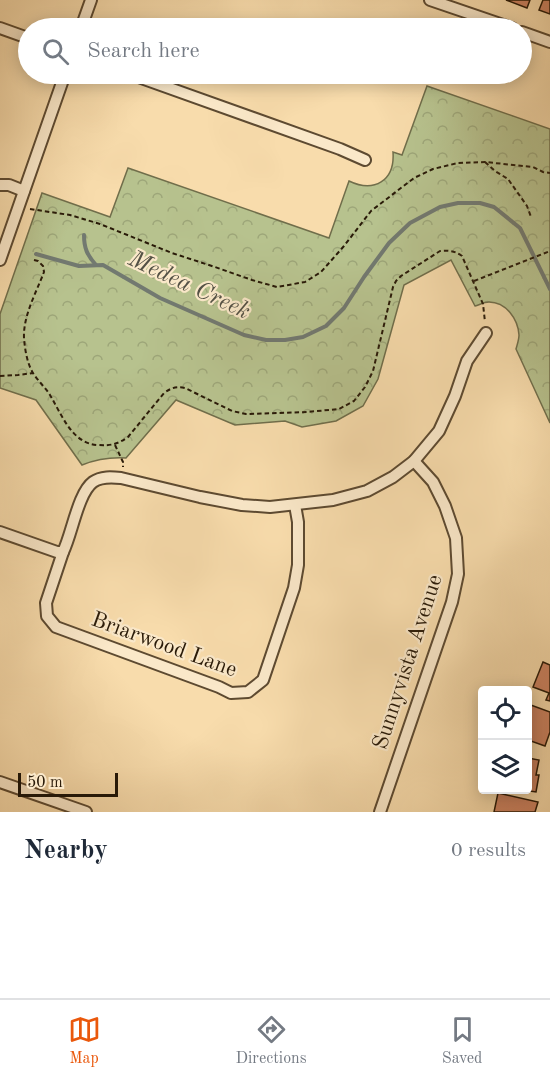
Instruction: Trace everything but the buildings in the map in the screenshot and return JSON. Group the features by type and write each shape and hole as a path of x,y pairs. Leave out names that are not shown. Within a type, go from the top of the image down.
{"street":[{"path":"85,18 91,0"},
{"path":"430,0 483,18"},
{"path":"0,28 18,34"},
{"path":"532,36 550,42"},
{"path":"0,260 61,84"},
{"path":"158,84 340,148 365,160"},
{"path":"0,185 9,185 24,190"},
{"path":"121,477 200,497 242,505 270,507 333,500 367,491 393,477 414,461 439,431 455,396 467,361 486,333"},
{"name":"Sunnyvista Avenue","path":"380,812 452,602 458,574 456,538 445,506 433,482 414,461"},
{"name":"Briarwood Lane","path":"121,477 108,477 93,482 83,496 46,603 47,616 56,627 231,693 248,692 262,680 294,588 298,565 298,522 295,505"},
{"path":"0,532 57,552 63,552"},
{"path":"0,782 86,812"}],"path":[{"path":"485,162 508,179 523,200 531,217"},
{"path":"19,205 70,215 100,224 172,253 277,287 305,282 321,272 372,211 414,178 433,169 458,163 485,162 533,167 550,173"},
{"path":"33,260 43,266 44,272 26,319 24,336 26,357 33,373 44,386 69,428 78,439 90,445 115,445 128,436 170,388 185,388 232,411 246,414 339,409 354,401 365,387 373,371 396,281 440,251 457,252 462,256 483,304 486,333"},
{"path":"474,281 550,252"},
{"path":"0,376 33,373"},
{"path":"115,445 123,462 121,477"}],"green space":[{"path":"427,86 550,129 550,423 516,349 519,335 514,318 506,308 495,303 487,302 475,306 451,260 404,285 378,379 363,406 336,421 302,427 285,421 235,425 176,400 126,458 104,459 82,465 36,400 0,388 0,314 42,193 110,217 128,168 329,238 349,181 367,186 381,182 390,170 393,152 402,155"}],"waterway":[{"name":"Medea Creek","path":"36,254 79,266 103,265 160,298 244,335 266,340 285,340 303,337 326,326 344,308 389,243 410,223 440,207 458,203 480,203 494,207 520,228 550,289"},
{"path":"84,235 87,251 96,265"}]}
